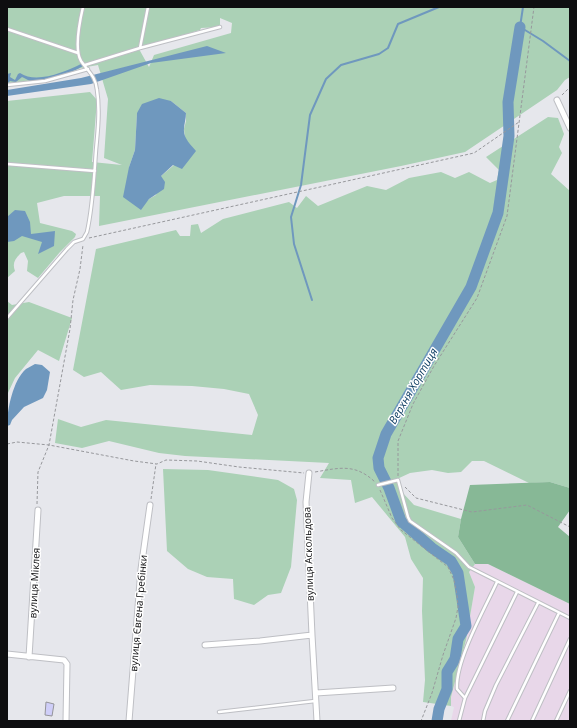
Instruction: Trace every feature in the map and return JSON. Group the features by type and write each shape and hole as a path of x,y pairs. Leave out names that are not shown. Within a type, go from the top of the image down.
{"street":[{"path":"557,100 570,128"},
{"name":"вулиця Аскольдова","path":"309,473 306,502 317,721"},
{"name":"вулиця Євгена Гребінки","path":"129,721 141,569 150,505"},
{"name":"вулиця Міклея","path":"29,657 38,510"},
{"path":"204,645 312,635"},
{"path":"7,654 64,660 67,664 66,721"},
{"path":"316,693 393,688"}],"lane":[{"path":"7,318 67,249 74,242 83,239 89,224 95,171 98,91 94,79 80,60 78,49 80,17 83,7"},
{"path":"140,48 148,7"},
{"path":"85,65 140,48 220,27"},
{"path":"7,29 79,54"},
{"path":"7,85 45,81 88,69"},
{"path":"7,164 95,171"},
{"path":"378,485 398,480 410,521 456,553 469,567 570,618"},
{"path":"465,698 457,689 460,668 467,645 497,582"},
{"path":"459,721 465,698 517,592"},
{"path":"483,721 485,711 496,685 538,602"},
{"path":"507,721 559,613"},
{"path":"532,721 570,639"},
{"path":"556,721 570,692"},
{"path":"218,712 316,701"}],"path":[{"path":"534,7 507,216 477,298 434,366 411,410 398,441 398,480 416,498 472,512 527,505 570,527"},
{"path":"557,100 570,87"},
{"path":"38,510 36,498 38,472 49,445 70,329 73,300 80,269 83,239 108,235 474,153 519,122"},
{"path":"7,444 28,442 157,464 166,460 197,461 239,467 309,473 353,468 368,476 378,485 392,518 402,530 448,567 454,580 458,607 456,618 443,654 432,693 421,721"},
{"path":"150,505 154,470 157,464"}],"shaded area":[{"path":"475,564 488,564 570,604 570,721 451,721 454,707 451,706 451,697 466,640 475,587 469,572"}],"green space":[{"path":"7,7 570,7 570,77 565,80 557,90 465,152 99,226 100,196 64,196 37,203 40,223 72,231 76,234 75,237 38,278 27,271 28,261 24,252 21,253 14,263 15,271 7,278 7,101 90,92 97,100 92,162 122,165 104,158 108,99 98,65 81,68 58,77 38,81 7,83","holes":["220,18 232,23 231,33 154,55 149,67 139,49 200,30 201,28 220,27","171,101 186,113 184,129 185,138 174,165 161,176 156,195 143,205 129,167 135,150 137,113"]},
{"path":"548,117 558,118 564,134 559,147 562,153 551,174 570,191 570,488 550,482 529,483 484,461 472,461 461,472 448,473 432,470 410,473 397,479 402,492 414,505 461,519 458,537 475,564 469,572 475,587 466,640 451,697 451,706 423,702 425,680 422,611 423,578 411,559 405,537 372,497 355,503 351,480 320,478 329,463 185,456 159,453 109,441 82,448 55,443 58,419 81,427 106,420 252,435 258,415 249,394 224,389 192,386 150,385 121,390 101,372 84,377 73,370 96,249 176,230 180,236 190,236 191,225 198,224 201,233 223,219 289,202 297,208 306,196 318,206 367,186 386,190 409,178 441,172 455,178 469,172 490,183 497,180 499,170 486,157"},
{"path":"7,301 12,305 29,302 72,318 59,361 38,350 15,378 7,395"},
{"path":"163,469 208,470 278,480 294,489 297,500 291,567 281,593 268,595 254,605 234,599 233,579 207,577 188,569 167,551"},
{"path":"550,482 570,488 570,510 558,527 570,537 570,604 488,564 475,564 458,537 470,485"}],"water":[{"path":"207,46 226,53 151,63 91,84 7,96 7,90 81,78"},
{"path":"81,64 83,66 64,75 43,82 30,81 22,77 16,82 7,82 7,74 11,73 10,77 15,80 20,73 34,77 50,76"},
{"path":"159,98 171,101 186,113 184,132 188,141 196,151 182,169 173,165 161,176 165,182 164,189 149,199 141,210 123,197 129,167 135,150 137,113 142,104"},
{"path":"15,210 25,211 30,222 31,234 55,231 54,246 38,254 42,242 22,236 14,241 7,242 7,217"},
{"path":"35,364 42,365 50,372 47,390 43,398 24,407 12,420 10,425 7,426 8,412 14,388 21,374"}],"building":[{"path":"46,702 54,704 52,716 45,715"}],"waterway":[{"name":"Верхня Хортиця","path":"312,300 294,244 291,217 301,185 310,115 326,79 341,65 379,54 388,48 398,24 439,7"},
{"path":"523,7 520,27 543,41 570,61"},
{"name":"Верхня Хортиця","path":"437,721 439,709 447,689 447,672 455,659 458,639 466,626 458,573 451,561 432,548 401,521 389,488 379,468 378,458 386,434 471,287 498,213 509,136 508,102 520,27"}]}
